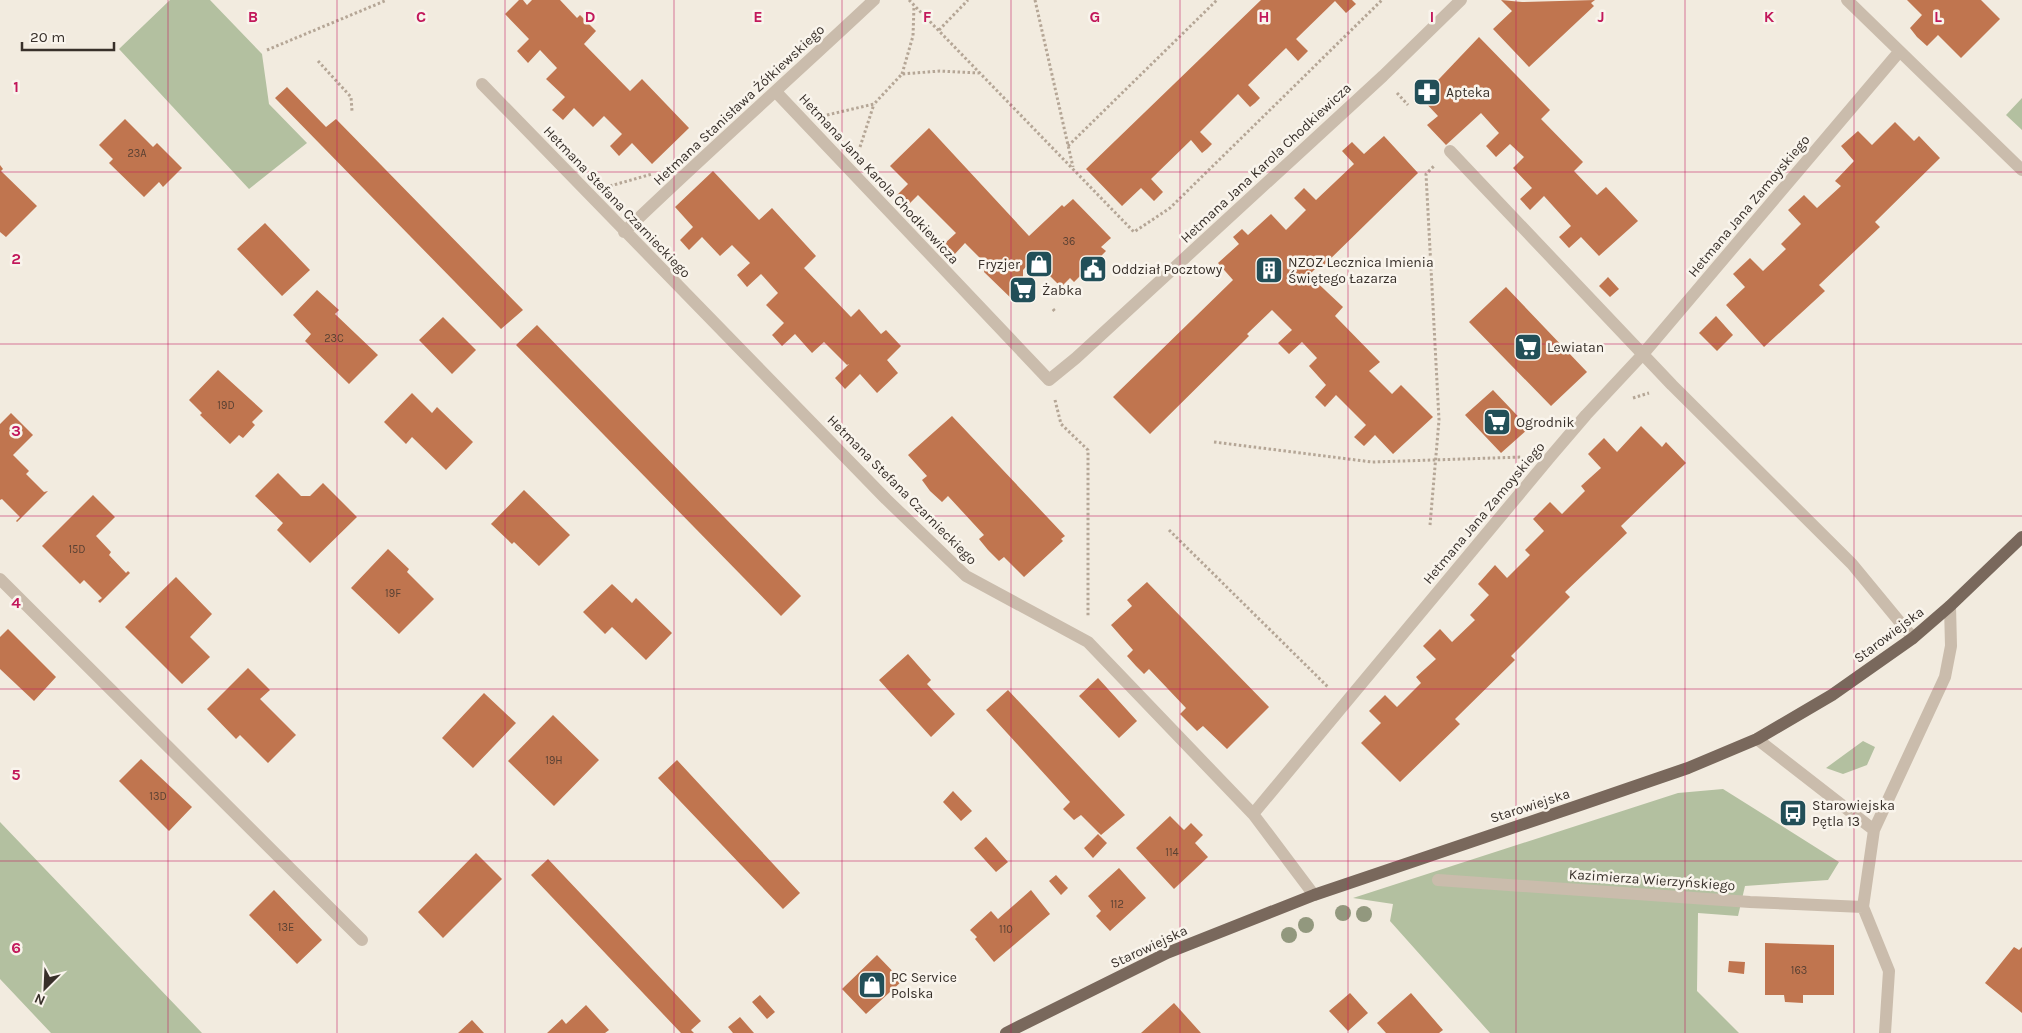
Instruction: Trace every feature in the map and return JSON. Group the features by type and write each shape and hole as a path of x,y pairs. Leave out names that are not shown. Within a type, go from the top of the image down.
{"main road":[{"name":"Starowiejska","path":"1006,1033 1167,953 1314,895 1688,768 1757,739 1832,695 1913,638 1950,606 2022,537"}],"street":[{"name":"Hetmana Stanisława Żółkiewskiego","path":"624,232 699,160 776,92 874,0"},
{"name":"Hetmana Jana Karola Chodkiewicza","path":"776,92 1049,380 1076,358 1383,76 1461,0"},
{"path":"1847,0 2022,170"},
{"name":"Hetmana Jana Zamoyskiego","path":"1253,814 1551,456 1643,354 1899,52"},
{"name":"Hetmana Stefana Czarnieckiego","path":"482,84 886,499 966,576 1088,642 1253,814 1314,895"},
{"path":"1450,151 1643,354 1852,564 1913,638"},
{"path":"0,579 362,940"},
{"path":"1884,1033 1889,971 1863,908 1874,830 1945,677 1951,646 1950,606"},
{"path":"1757,739 1874,830"},
{"name":"Kazimierza Wierzyńskiego","path":"1438,880 1863,908"}],"path":[{"path":"267,50 386,0"},
{"path":"909,0 1134,232 1170,208 1382,0"},
{"path":"938,30 968,0"},
{"path":"1035,0 1073,168"},
{"path":"1068,146 1217,0"},
{"path":"850,171 874,104 902,74 913,36 914,6"},
{"path":"318,61 351,97 352,111"},
{"path":"902,74 940,71 980,73"},
{"path":"802,118 841,113 874,104"},
{"path":"1430,525 1439,420 1426,174 1450,151"},
{"path":"587,193 662,171"},
{"path":"1053,309 1056,313"},
{"path":"1049,380 1061,424 1088,450 1088,642"},
{"path":"1214,442 1372,462 1551,456"},
{"path":"1169,530 1344,703"}],"green space":[{"path":"170,0 210,0 262,54 269,104 307,143 249,189 119,49"},
{"path":"2022,98 2022,130 2006,115"},
{"path":"1863,741 1875,747 1867,765 1843,774 1826,768"},
{"path":"1723,789 1839,862 1828,880 1745,886 1738,916 1698,913 1697,991 1739,1033 1490,1033 1390,921 1393,904 1353,898 1678,793"},
{"path":"0,822 202,1033 51,1033 0,979"}],"building":[{"path":"519,0 523,0 527,5 532,0 560,0 577,18 580,15 596,31 584,44 630,91 642,79 689,128 652,164 632,143 619,156 610,146 622,134 604,116 593,127 574,108 563,120 552,110 565,97 546,79 557,68 540,50 528,63 517,51 529,39 505,14"},
{"path":"1261,0 1352,0 1356,4 1346,13 1335,1 1296,39 1308,51 1298,61 1286,48 1248,85 1260,98 1250,107 1238,94 1200,132 1212,144 1207,149 1202,153 1191,140 1151,179 1163,192 1154,201 1141,188 1122,206 1086,169"},
{"path":"1501,0 1522,2 1595,0 1591,3 1594,6 1529,67 1493,29 1512,11"},
{"path":"1907,0 1981,0 2000,19 1961,58 1938,35 1927,46 1917,37 1910,28 1922,15"},
{"path":"1479,37 1550,110 1541,119 1583,162 1574,171 1597,195 1606,187 1638,221 1599,256 1581,237 1569,248 1559,237 1571,226 1544,196 1530,210 1520,199 1532,188 1513,168 1524,157 1510,144 1496,157 1486,146 1499,133 1481,113 1446,145 1427,125 1438,116 1421,98"},
{"path":"287,87 326,127 336,119 523,310 501,329 275,98"},
{"path":"125,119 153,147 157,143 182,168 163,187 159,182 144,197 109,163 113,159 99,145"},
{"path":"1895,122 1914,141 1919,136 1940,158 1875,222 1880,227 1819,285 1825,291 1764,347 1726,305 1745,287 1733,274 1750,258 1763,271 1786,249 1781,244 1801,224 1788,210 1804,195 1817,208 1841,186 1835,181 1854,161 1841,146 1858,131 1872,145"},
{"path":"929,128 1029,236 1062,205 1064,207 1073,199 1111,238 1101,247 1106,251 1095,262 1096,266 1089,273 1084,272 1074,282 1070,278 1061,287 1033,259 1023,270 1023,302 1016,303 984,272 986,264 965,243 953,256 943,245 956,233 918,195 906,207 896,196 908,184 890,166"},
{"path":"1384,136 1418,173 1322,267 1320,264 1309,275 1343,307 1335,316 1380,362 1369,371 1392,394 1401,385 1433,417 1393,454 1375,435 1364,446 1354,437 1366,425 1336,395 1325,407 1315,397 1326,385 1309,366 1317,358 1302,342 1289,354 1278,343 1292,330 1272,310 1247,334 1249,336 1150,434 1113,397 1233,280 1218,263 1239,244 1233,237 1242,229 1248,235 1271,214 1286,230 1306,210 1294,198 1304,188 1316,200 1354,164 1342,151 1352,142 1364,154"},
{"path":"0,165 3,169 1,171 37,206 6,237 0,232"},
{"path":"713,171 759,220 772,208 816,256 804,268 851,317 859,309 881,334 886,330 901,346 887,360 898,373 877,393 860,374 845,389 835,378 849,364 847,365 824,342 812,353 795,334 782,346 772,335 784,323 766,305 778,293 761,274 747,287 737,275 750,263 732,245 720,256 702,237 689,250 680,240 693,227 675,207"},
{"path":"265,223 310,270 282,296 237,249"},
{"path":"1608,277 1619,289 1610,297 1599,286"},
{"name":"Lewiatan","path":"1506,287 1587,372 1551,406 1469,322"},
{"path":"317,290 339,310 335,314 378,355 349,384 305,341 311,334 293,315"},
{"path":"1716,316 1733,335 1717,351 1699,333"},
{"path":"443,317 476,350 452,374 419,340"},
{"path":"537,325 801,596 781,616 516,345"},
{"path":"218,370 263,411 252,422 255,425 243,438 239,435 230,444 200,415 202,413 189,400"},
{"name":"Ogrodnik","path":"1493,390 1529,428 1501,453 1465,415"},
{"path":"412,393 432,413 437,407 473,442 446,470 412,437 406,444 384,422"},
{"path":"11,413 33,435 13,455 29,471 26,474 44,492 48,491 17,522 20,517 2,499 0,500 0,424"},
{"path":"952,416 1065,536 1061,539 1063,541 1024,577 1004,557 999,561 988,550 979,539 984,535 948,496 942,502 930,491 922,480 927,476 908,455"},
{"path":"1641,426 1662,447 1666,442 1686,463 1621,526 1627,533 1565,592 1570,597 1511,656 1515,660 1455,719 1460,724 1400,782 1361,743 1381,723 1369,711 1385,695 1397,707 1421,683 1416,677 1436,659 1423,646 1440,629 1452,642 1475,620 1470,615 1489,595 1478,584 1495,565 1507,578 1530,555 1525,550 1544,531 1533,519 1550,502 1562,514 1585,491 1581,486 1601,468 1588,454 1604,438 1617,452"},
{"path":"278,473 301,496 310,496 323,483 357,517 310,563 277,530 283,523 255,496"},
{"path":"524,490 570,535 539,566 514,542 512,544 491,524"},
{"path":"93,495 115,517 96,536 111,552 109,555 126,573 128,571 130,573 100,603 98,601 102,598 84,580 80,584 42,546"},
{"path":"388,549 409,569 407,572 434,599 399,634 351,588"},
{"path":"176,577 212,614 190,637 210,657 182,684 125,627"},
{"path":"1147,582 1269,707 1227,749 1203,726 1197,731 1180,714 1186,708 1149,669 1144,674 1136,666 1127,656 1133,650 1111,625 1132,606 1127,600"},
{"path":"612,584 632,603 636,598 672,633 646,660 612,627 605,634 583,612"},
{"path":"8,629 56,677 34,701 0,669 0,637"},
{"path":"908,654 931,680 927,684 955,714 931,737 879,680"},
{"path":"248,668 270,690 260,699 296,735 268,763 240,735 236,739 207,709"},
{"path":"1098,678 1137,721 1119,738 1079,696"},
{"path":"1008,690 1125,815 1101,835 1081,815 1074,820 1063,809 1070,802 986,710"},
{"path":"484,693 516,723 473,768 442,738"},
{"path":"553,715 599,760 554,806 508,761"},
{"path":"141,759 192,807 169,831 119,781"},
{"path":"677,760 800,893 783,909 658,778"},
{"path":"953,791 972,811 961,821 943,802"},
{"path":"1170,816 1184,830 1191,823 1203,835 1195,843 1208,857 1174,889 1136,848"},
{"path":"1098,834 1107,843 1093,858 1084,848"},
{"path":"986,837 1008,862 996,872 974,848"},
{"path":"476,853 502,879 443,938 418,912"},
{"path":"548,859 701,1021 691,1030 694,1033 681,1033 531,875"},
{"path":"1119,868 1146,898 1110,931 1096,916 1101,911 1088,896"},
{"path":"1056,875 1068,888 1061,895 1049,881"},
{"path":"274,890 322,940 297,964 249,915"},
{"path":"1031,890 1050,914 994,962 970,930 991,911 998,919"},
{"path":"1765,943 1834,945 1834,995 1803,995 1803,1003 1785,1002 1784,995 1765,995"},
{"path":"2014,947 2019,950 2022,947 2022,1013 1985,983"},
{"name":"PC Service Polska","path":"877,955 902,981 866,1014 842,989"},
{"path":"1729,961 1745,962 1744,974 1728,972"},
{"path":"1350,993 1368,1013 1348,1031 1329,1011"},
{"path":"1411,993 1443,1030 1439,1033 1386,1033 1377,1023"},
{"path":"760,995 775,1012 767,1019 752,1002"},
{"path":"1174,1003 1201,1033 1141,1033"},
{"path":"586,1005 609,1030 605,1033 547,1033 562,1019 566,1024"},
{"path":"740,1017 754,1033 733,1033 728,1027"},
{"path":"472,1020 484,1033 458,1033"}],"place":[{"name":"Apteka","path":"1427,92"},
{"name":"Fryzjer","path":"1039,264"},
{"name":"Oddział Pocztowy","path":"1093,269"},
{"name":"NZOZ Lecznica Imienia Świętego Łazarza","path":"1269,270"},
{"name":"Żabka","path":"1023,290"},
{"name":"Lewiatan","path":"1528,347"},
{"name":"Ogrodnik","path":"1497,422"},
{"name":"Starowiejska Pętla 13","path":"1793,813"},
{"name":"PC Service Polska","path":"872,985"}]}
